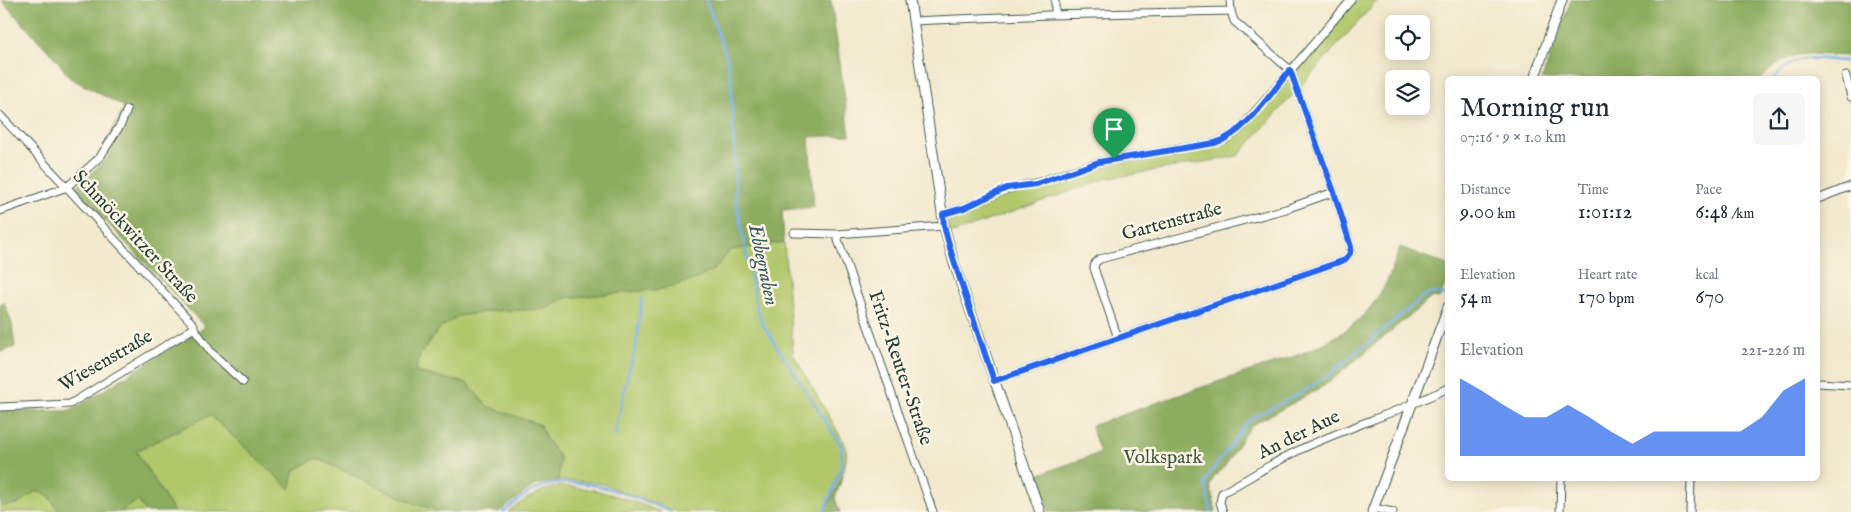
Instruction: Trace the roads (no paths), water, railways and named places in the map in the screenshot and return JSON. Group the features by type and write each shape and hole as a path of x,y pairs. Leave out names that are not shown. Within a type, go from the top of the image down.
{"street":[{"path":"910,0 944,226 994,381 1040,512"},
{"path":"1055,0 1055,15"},
{"path":"994,381 1345,260 1350,253 1351,247 1334,192 1290,70 1234,21 1230,11 1230,0"},
{"path":"943,214 964,208 1007,188 1036,184 1099,162 1224,140 1242,126 1351,0"},
{"path":"1535,76 1562,0"},
{"path":"913,21 1055,15 1230,11"},
{"path":"1846,76 1851,97"},
{"path":"0,211 67,187 100,157 121,124 127,110"},
{"name":"Schmöckwitzer Straße","path":"0,115 194,324 194,328 212,352 243,382"},
{"path":"1820,198 1851,186"},
{"name":"Gartenstraße","path":"1118,338 1094,268 1095,263 1100,259 1287,209 1334,192"},
{"path":"794,233 838,234 944,226"},
{"name":"Fritz-Reuter-Straße","path":"838,234 838,240 933,512"},
{"path":"1393,512 1372,510 1445,316"},
{"name":"Wiesenstraße","path":"0,407 70,404 194,328"},
{"path":"1820,383 1851,385"},
{"path":"1412,405 1445,389"},
{"name":"An der Aue","path":"1222,512 1220,502 1222,493 1307,446 1412,405"},
{"path":"1560,512 1561,481"},
{"path":"1690,512 1692,481"}],"waterway":[{"name":"Ebbegraben","path":"706,0 727,58 731,83 736,199 757,309 762,323 842,447 841,468 824,512"},
{"path":"1776,76 1792,63 1809,58 1851,61"},
{"path":"1211,512 1205,483 1249,420 1302,392 1331,373 1424,296 1432,293 1445,295"},
{"path":"615,436 625,386 636,346 642,298"},
{"path":"503,512 534,490 568,483 604,488 671,512"}],"park label":[{"name":"Volkspark","path":"1163,458"}]}
